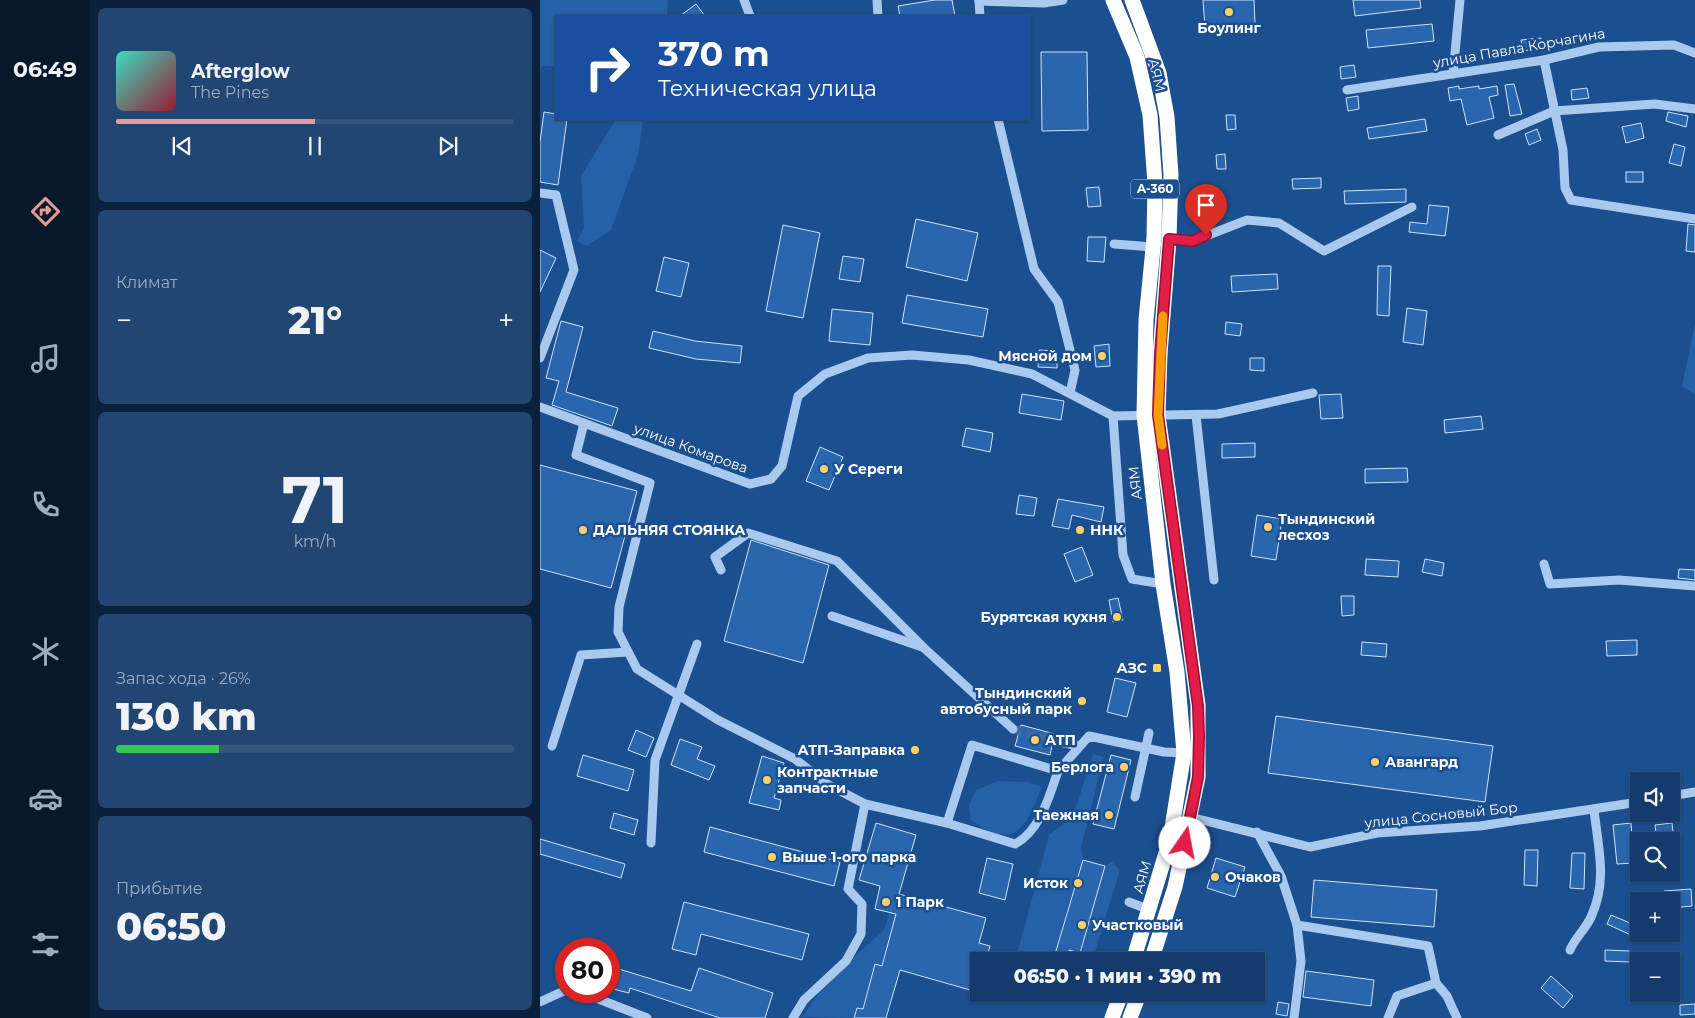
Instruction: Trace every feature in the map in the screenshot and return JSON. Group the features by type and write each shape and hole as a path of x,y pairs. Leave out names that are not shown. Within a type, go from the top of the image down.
{"highway":[{"name":"АЯМ","path":"1113,0 1137,57 1150,115 1155,184 1153,247 1146,320 1151,415 1163,584 1178,672 1184,753 1170,840 1136,952"},
{"name":"АЯМ","path":"1132,0 1159,73 1167,117 1171,175 1169,239 1160,354 1151,415 1198,706 1198,777 1175,887 1154,952"},
{"path":"1112,1018 1118,1002"},
{"path":"1130,1018 1136,1002"}],"street":[{"path":"744,0 750,15"},
{"path":"878,0 878,15"},
{"path":"980,15 979,0 1044,3 1063,0"},
{"path":"1453,74 1460,0"},
{"name":"улица Павла Корчагина","path":"1347,90 1544,60 1599,47 1674,45 1695,53"},
{"path":"1544,60 1562,150 1565,188 1571,200 1695,219"},
{"path":"1498,135 1554,112 1655,104 1695,109"},
{"path":"998,120 1034,270 1058,302 1076,370 1070,393"},
{"path":"540,193 556,196 574,270 540,358"},
{"path":"1169,239 1193,241 1247,220 1279,223 1324,251 1412,207"},
{"path":"1114,244 1153,247"},
{"name":"улица Комарова","path":"540,407 750,484 771,479 782,466 798,396 825,374 868,358 912,355 969,360 1032,374 1113,416"},
{"path":"1163,584 1132,579 1123,554 1113,416 1218,414 1313,393"},
{"path":"1196,415 1214,580"},
{"path":"584,423 576,455 650,483 620,607 618,632 637,670 718,720 795,759 827,784 865,804 947,823 1015,844 1026,838 1045,807 1058,771 1078,746 1089,736 1184,753"},
{"path":"721,570 715,557 748,533 837,561 924,648 1013,729"},
{"path":"1544,564 1550,584 1619,580 1695,586"},
{"path":"832,616 924,648"},
{"path":"651,843 655,760 697,644"},
{"path":"552,746 580,655 628,652"},
{"path":"1135,797 1149,733"},
{"path":"1056,740 1078,746"},
{"path":"947,823 972,745 1058,771"},
{"path":"1680,794 1695,792"},
{"path":"792,1018 804,1000 846,961 861,934 862,904 848,888 865,804"},
{"name":"улица Сосновый Бор","path":"1190,817 1257,832 1310,847 1377,833 1480,826 1630,804"},
{"path":"1570,950 1592,915 1601,881 1601,852 1594,810"},
{"path":"1257,832 1281,876 1297,925 1301,961 1294,1018"},
{"path":"1130,902 1150,910"},
{"path":"1297,925 1428,946 1436,983 1447,996 1457,1018"},
{"path":"1388,1018 1397,996 1436,983"},
{"path":"540,1002 555,995"},
{"path":"609,1003 647,1018"}],"shaded area":[{"path":"540,0 668,0 667,15 555,15 555,66 542,66 540,69"},
{"path":"615,120 643,120 638,155 611,230 586,246 577,241 584,228 581,176"},
{"path":"1695,324 1695,395 1682,386"},
{"path":"1093,754 1104,757 1081,847 1083,860 1058,946 1105,866 1112,862 1120,870 1095,952 1018,951 1049,835 1073,817"},
{"path":"999,781 1028,782 1042,787 1024,824 1017,831 1009,834 999,834 971,820 969,805 976,790"},
{"path":"889,912 896,914 882,966 875,965 863,1009 857,1008 854,1018 802,1017 816,997 856,955 884,930"}],"building":[{"path":"935,0 952,0 955,15 900,15 898,6"},
{"name":"Боулинг","path":"1203,0 1254,0 1255,24 1205,27"},
{"path":"1353,0 1420,0 1421,8 1355,16"},
{"path":"696,4 704,15 681,15"},
{"path":"1432,24 1434,41 1368,48 1366,30"},
{"path":"1541,38 1543,48 1523,51 1521,40"},
{"path":"1041,52 1087,52 1088,130 1042,131"},
{"path":"1354,65 1356,77 1341,79 1340,67"},
{"path":"1514,84 1522,114 1510,116 1505,85"},
{"path":"1459,86 1459,89 1479,86 1479,89 1497,86 1498,95 1489,97 1494,118 1467,125 1461,99 1450,101 1448,88"},
{"path":"1587,88 1589,98 1572,100 1571,90"},
{"path":"1358,96 1359,109 1348,111 1346,98"},
{"path":"544,112 555,114 555,120 567,120 558,185 540,182 540,142"},
{"path":"1668,112 1688,116 1686,127 1666,121"},
{"path":"1226,115 1235,115 1236,129 1227,130"},
{"path":"1425,119 1427,131 1369,139 1367,128"},
{"path":"1641,123 1644,138 1626,143 1622,127"},
{"path":"1537,129 1541,140 1529,145 1525,134"},
{"path":"1674,144 1685,147 1681,166 1669,163"},
{"path":"1225,154 1226,169 1217,169 1216,155"},
{"path":"1626,172 1643,172 1643,182 1626,182"},
{"path":"1321,178 1321,188 1293,189 1292,179"},
{"path":"1099,187 1101,206 1088,207 1086,188"},
{"path":"1406,189 1406,202 1345,204 1344,191"},
{"path":"1429,205 1449,207 1445,236 1409,232 1410,222 1427,224"},
{"path":"916,219 978,233 967,281 906,267"},
{"path":"1688,224 1695,225 1695,252 1686,251"},
{"path":"783,225 820,233 803,318 766,311"},
{"path":"1088,237 1106,237 1104,262 1087,261"},
{"path":"540,250 556,258 540,292"},
{"path":"843,256 864,259 860,282 839,279"},
{"path":"664,257 689,263 681,297 656,291"},
{"path":"1378,266 1391,266 1389,316 1377,315"},
{"path":"1277,274 1278,289 1232,292 1231,276"},
{"path":"907,295 988,309 983,337 902,323"},
{"path":"1407,308 1427,311 1423,345 1403,342"},
{"path":"832,309 873,313 870,345 829,341"},
{"path":"561,321 583,327 566,392 618,408 612,426 552,405 559,381 546,378"},
{"path":"1226,322 1242,324 1240,336 1225,334"},
{"path":"653,331 695,341 742,346 740,363 696,359 649,348"},
{"name":"Мясной дом","path":"1109,344 1110,366 1096,367 1094,346"},
{"path":"1039,350 1057,351 1057,368 1038,367"},
{"path":"1250,358 1264,358 1264,371 1250,370"},
{"path":"1022,394 1064,401 1061,420 1019,413"},
{"path":"1341,394 1343,418 1321,419 1319,395"},
{"path":"1481,416 1483,429 1445,433 1444,420"},
{"path":"966,428 993,433 990,452 962,446"},
{"path":"1255,443 1255,457 1222,458 1222,444"},
{"name":"У Сереги","path":"820,447 843,457 829,490 806,481"},
{"name":"ДАЛЬНЯЯ СТОЯНКА","path":"540,465 637,491 611,588 540,569"},
{"path":"1407,468 1408,482 1365,483 1365,469"},
{"path":"1019,495 1037,498 1034,516 1016,514"},
{"path":"1058,499 1104,507 1101,522 1072,515 1069,529 1052,526"},
{"path":"1257,515 1282,519 1276,560 1251,556"},
{"path":"751,540 829,565 803,663 724,641"},
{"path":"1082,547 1093,575 1075,582 1064,554"},
{"path":"1366,559 1399,561 1398,577 1365,575"},
{"path":"1425,559 1444,563 1442,576 1422,572"},
{"path":"1679,569 1695,570 1695,580 1678,578"},
{"path":"1341,596 1354,596 1354,615 1342,616"},
{"path":"1118,598 1123,620 1113,622 1109,600"},
{"path":"1637,640 1637,655 1607,656 1606,641"},
{"path":"1362,642 1387,644 1386,657 1361,655"},
{"path":"1115,678 1136,683 1127,717 1107,712"},
{"path":"1276,716 1493,746 1485,802 1268,773"},
{"name":"АТП","path":"1021,725 1055,734 1050,739 1052,746 1050,755 1015,746"},
{"path":"636,730 654,738 646,757 628,750"},
{"path":"680,739 702,747 697,759 715,766 709,780 671,765"},
{"path":"583,755 634,770 628,791 577,776"},
{"path":"1111,755 1131,760 1114,829 1093,824"},
{"name":"Контрактные запчасти","path":"762,756 784,763 774,798 781,800 779,810 749,803"},
{"path":"614,813 638,820 634,835 610,828"},
{"path":"876,823 916,835 899,894 986,918 979,943 990,946 988,952 970,952 970,990 900,970 886,1018 854,1018 857,1008 863,1009 875,964 882,966 896,914 875,909 880,886 859,880"},
{"path":"1631,823 1630,863 1617,864 1613,825"},
{"path":"1672,823 1673,832 1656,832 1655,825"},
{"name":"Выше 1-ого парка","path":"710,827 840,862 834,886 704,852"},
{"path":"540,839 625,864 621,878 540,854"},
{"path":"1525,850 1538,850 1537,886 1524,885"},
{"path":"1572,853 1585,853 1584,889 1570,888"},
{"path":"987,858 1013,864 1005,900 979,893"},
{"path":"1216,858 1245,867 1235,897 1207,888"},
{"path":"1083,860 1105,866 1080,952 1069,950 1069,952 1056,952"},
{"path":"1314,880 1437,890 1434,927 1311,917"},
{"path":"1691,889 1692,906 1680,907 1680,892 1664,891"},
{"path":"684,902 809,934 802,960 701,934 696,955 672,949"},
{"path":"1611,915 1630,923 1630,935 1607,924"},
{"path":"1605,950 1630,951 1630,962 1605,961"},
{"path":"699,968 773,993 765,1018 720,1018 630,988 629,993 620,991 620,969 691,991"},
{"path":"1306,971 1374,980 1371,1006 1303,997"},
{"path":"1551,976 1573,996 1563,1008 1541,988"},
{"path":"1278,1002 1289,1004 1287,1016 1276,1014"},
{"path":"1695,1004 1695,1014 1680,1015 1680,1005"}],"tunnel":[{"path":"1013,729 1056,741"}],"slow traffic":[{"path":"1162,445 1158,415 1163,316"}],"place":[{"name":"Боулинг","path":"1229,12"},
{"name":"Мясной дом","path":"1102,356"},
{"name":"У Сереги","path":"824,469"},
{"name":"Тындинский лесхоз","path":"1268,527"},
{"name":"ДАЛЬНЯЯ СТОЯНКА","path":"583,530"},
{"name":"ННК","path":"1080,530"},
{"name":"Бурятская кухня","path":"1117,617"},
{"name":"АЗС","path":"1157,668"},
{"name":"Тындинский автобусный парк","path":"1082,701"},
{"name":"АТП","path":"1035,740"},
{"name":"АТП-Заправка","path":"915,750"},
{"name":"Авангард","path":"1375,762"},
{"name":"Берлога","path":"1124,767"},
{"name":"Контрактные запчасти","path":"767,780"},
{"name":"Таежная","path":"1109,815"},
{"name":"Выше 1-ого парка","path":"772,857"},
{"name":"Очаков","path":"1215,877"},
{"name":"Исток","path":"1078,883"},
{"name":"1 Парк","path":"886,902"},
{"name":"Участковый","path":"1082,925"}],"route":[{"path":"1185,843 1198,777 1198,706 1158,415 1160,354 1169,239 1193,241 1206,235"}]}
